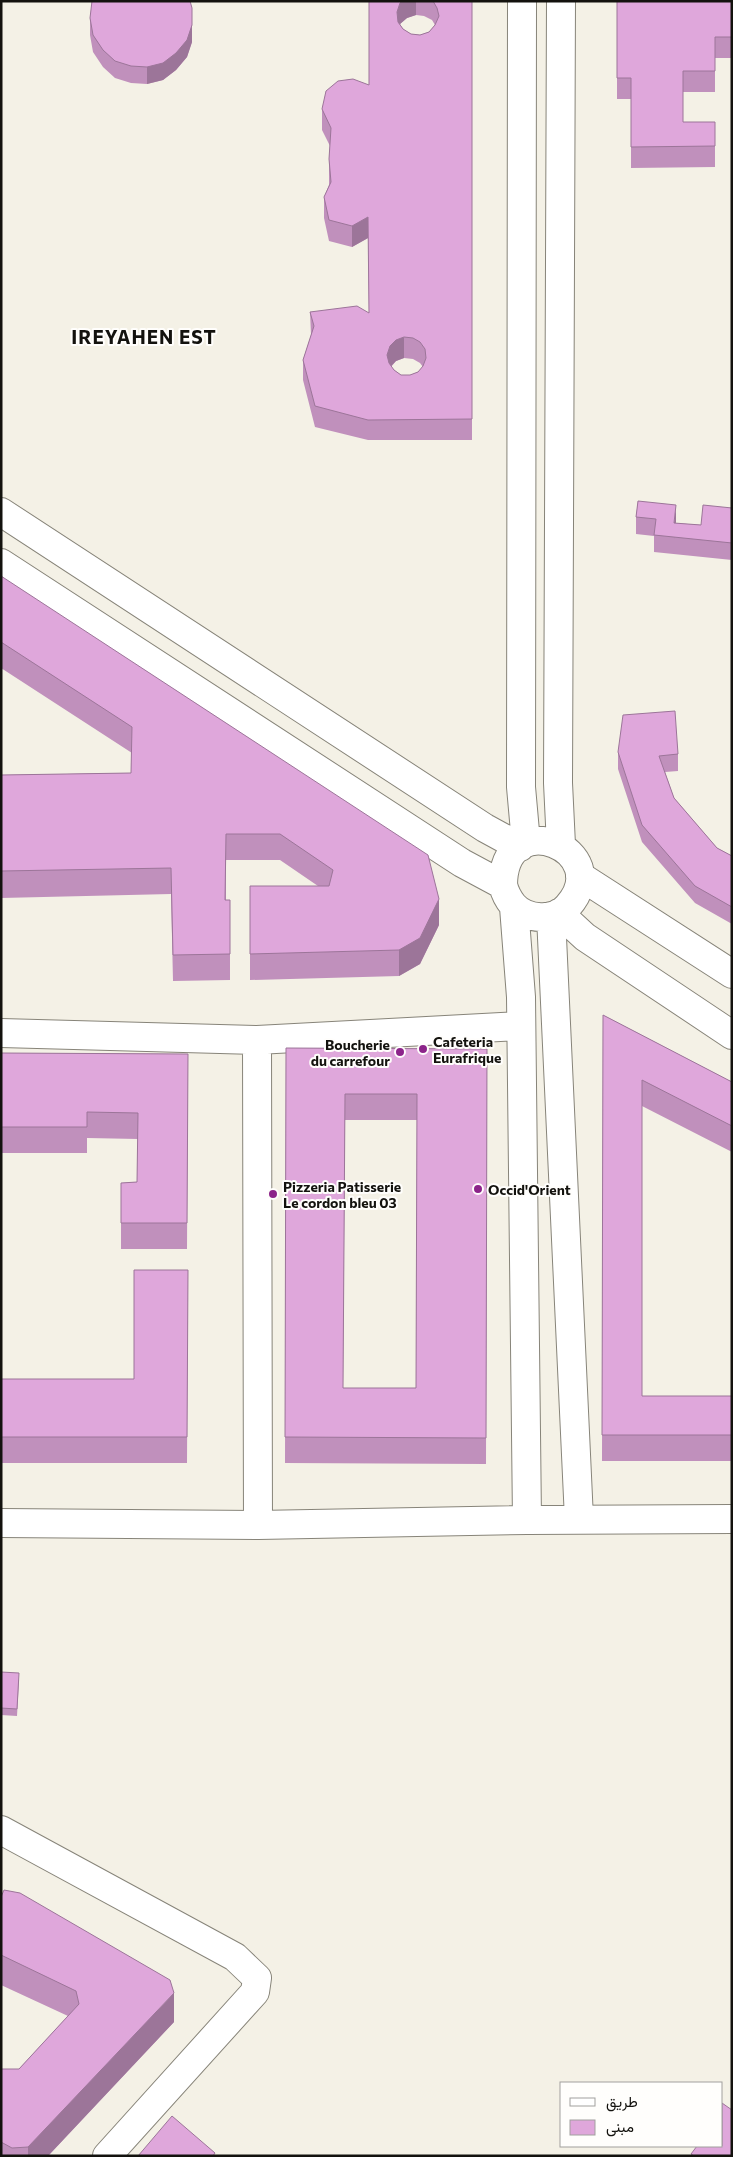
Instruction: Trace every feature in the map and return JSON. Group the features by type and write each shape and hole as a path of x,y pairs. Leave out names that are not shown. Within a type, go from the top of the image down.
{"street":[{"path":"522,1 521,787 523,845"},
{"path":"561,1 558,763 561,845"},
{"path":"1,512 485,828 523,845"},
{"path":"1,563 462,863 509,896 524,914 541,918 555,915 568,907 577,893 580,876 577,864 570,853 561,845 550,841 538,840 523,845 509,857 503,873 509,896 521,1026 527,1520"},
{"path":"580,876 732,974"},
{"path":"555,915 732,1035"},
{"path":"555,915 579,1519"},
{"path":"1,1033 257,1040 521,1026"},
{"path":"257,1040 258,1524"},
{"path":"1,1523 258,1524 579,1519 732,1519"},
{"path":"1,1830 235,1957 257,1978 255,1992 107,2156"}],"building":[{"path":"92,1 190,1 192,25 187,40 176,53 163,63 147,67 131,66 115,61 103,50 93,35 90,18"},
{"path":"369,1 402,1 397,12 398,22 403,29 411,34 420,35 429,32 439,16 433,1 472,1 472,419 368,420 315,406 303,360 314,326 310,312 357,306 369,313 368,217 352,226 329,220 324,197 331,182 329,159 331,128 322,109 326,91 338,81 353,79 369,85","holes":["404,337 413,338 420,342 425,349 426,358 418,372 410,375 401,375 389,363 387,355 390,346 396,340"]},
{"path":"617,1 732,1 732,37 715,37 715,71 683,71 683,122 715,122 715,146 631,147 631,78 617,78"},
{"path":"638,501 676,505 674,523 701,525 703,505 732,508 732,543 654,535 656,519 636,517"},
{"path":"1,576 428,855 439,899 420,938 399,950 250,954 250,886 329,886 333,870 280,834 226,834 225,900 230,900 230,954 173,955 171,868 1,871 1,775 131,773 132,727 1,642"},
{"path":"675,711 678,754 659,756 674,798 717,848 732,856 732,907 695,886 642,825 618,752 623,715"},
{"path":"603,1015 732,1082 732,1126 642,1080 642,1396 732,1396 732,1435 602,1435"},
{"path":"286,1048 487,1049 486,1438 285,1437","holes":["345,1094 417,1094 416,1388 343,1388"]},
{"path":"1,1053 188,1054 187,1223 121,1223 121,1183 137,1182 138,1113 87,1112 87,1127 1,1127"},
{"path":"134,1270 188,1270 187,1437 1,1437 1,1379 134,1379"},
{"path":"1,1672 19,1673 17,1709 1,1708"},
{"path":"4,1890 20,1893 170,1980 174,1993 28,2147 12,2148 1,2142 1,2069 19,2069 79,2004 76,1991 1,1955 1,1897"},
{"path":"723,2104 732,2110 732,2156 694,2156 691,2154 696,2147 723,2147"},
{"path":"172,2116 215,2153 213,2156 138,2156"}],"place":[{"name":"Cafeteria Eurafrique","path":"423,1049"},
{"name":"Boucherie du carrefour","path":"400,1052"},
{"name":"Occid'Orient","path":"478,1189"},
{"name":"Pizzeria Patisserie Le cordon bleu 03","path":"273,1194"}],"district":[{"name":"IREYAHEN EST","path":"144,336"}]}
